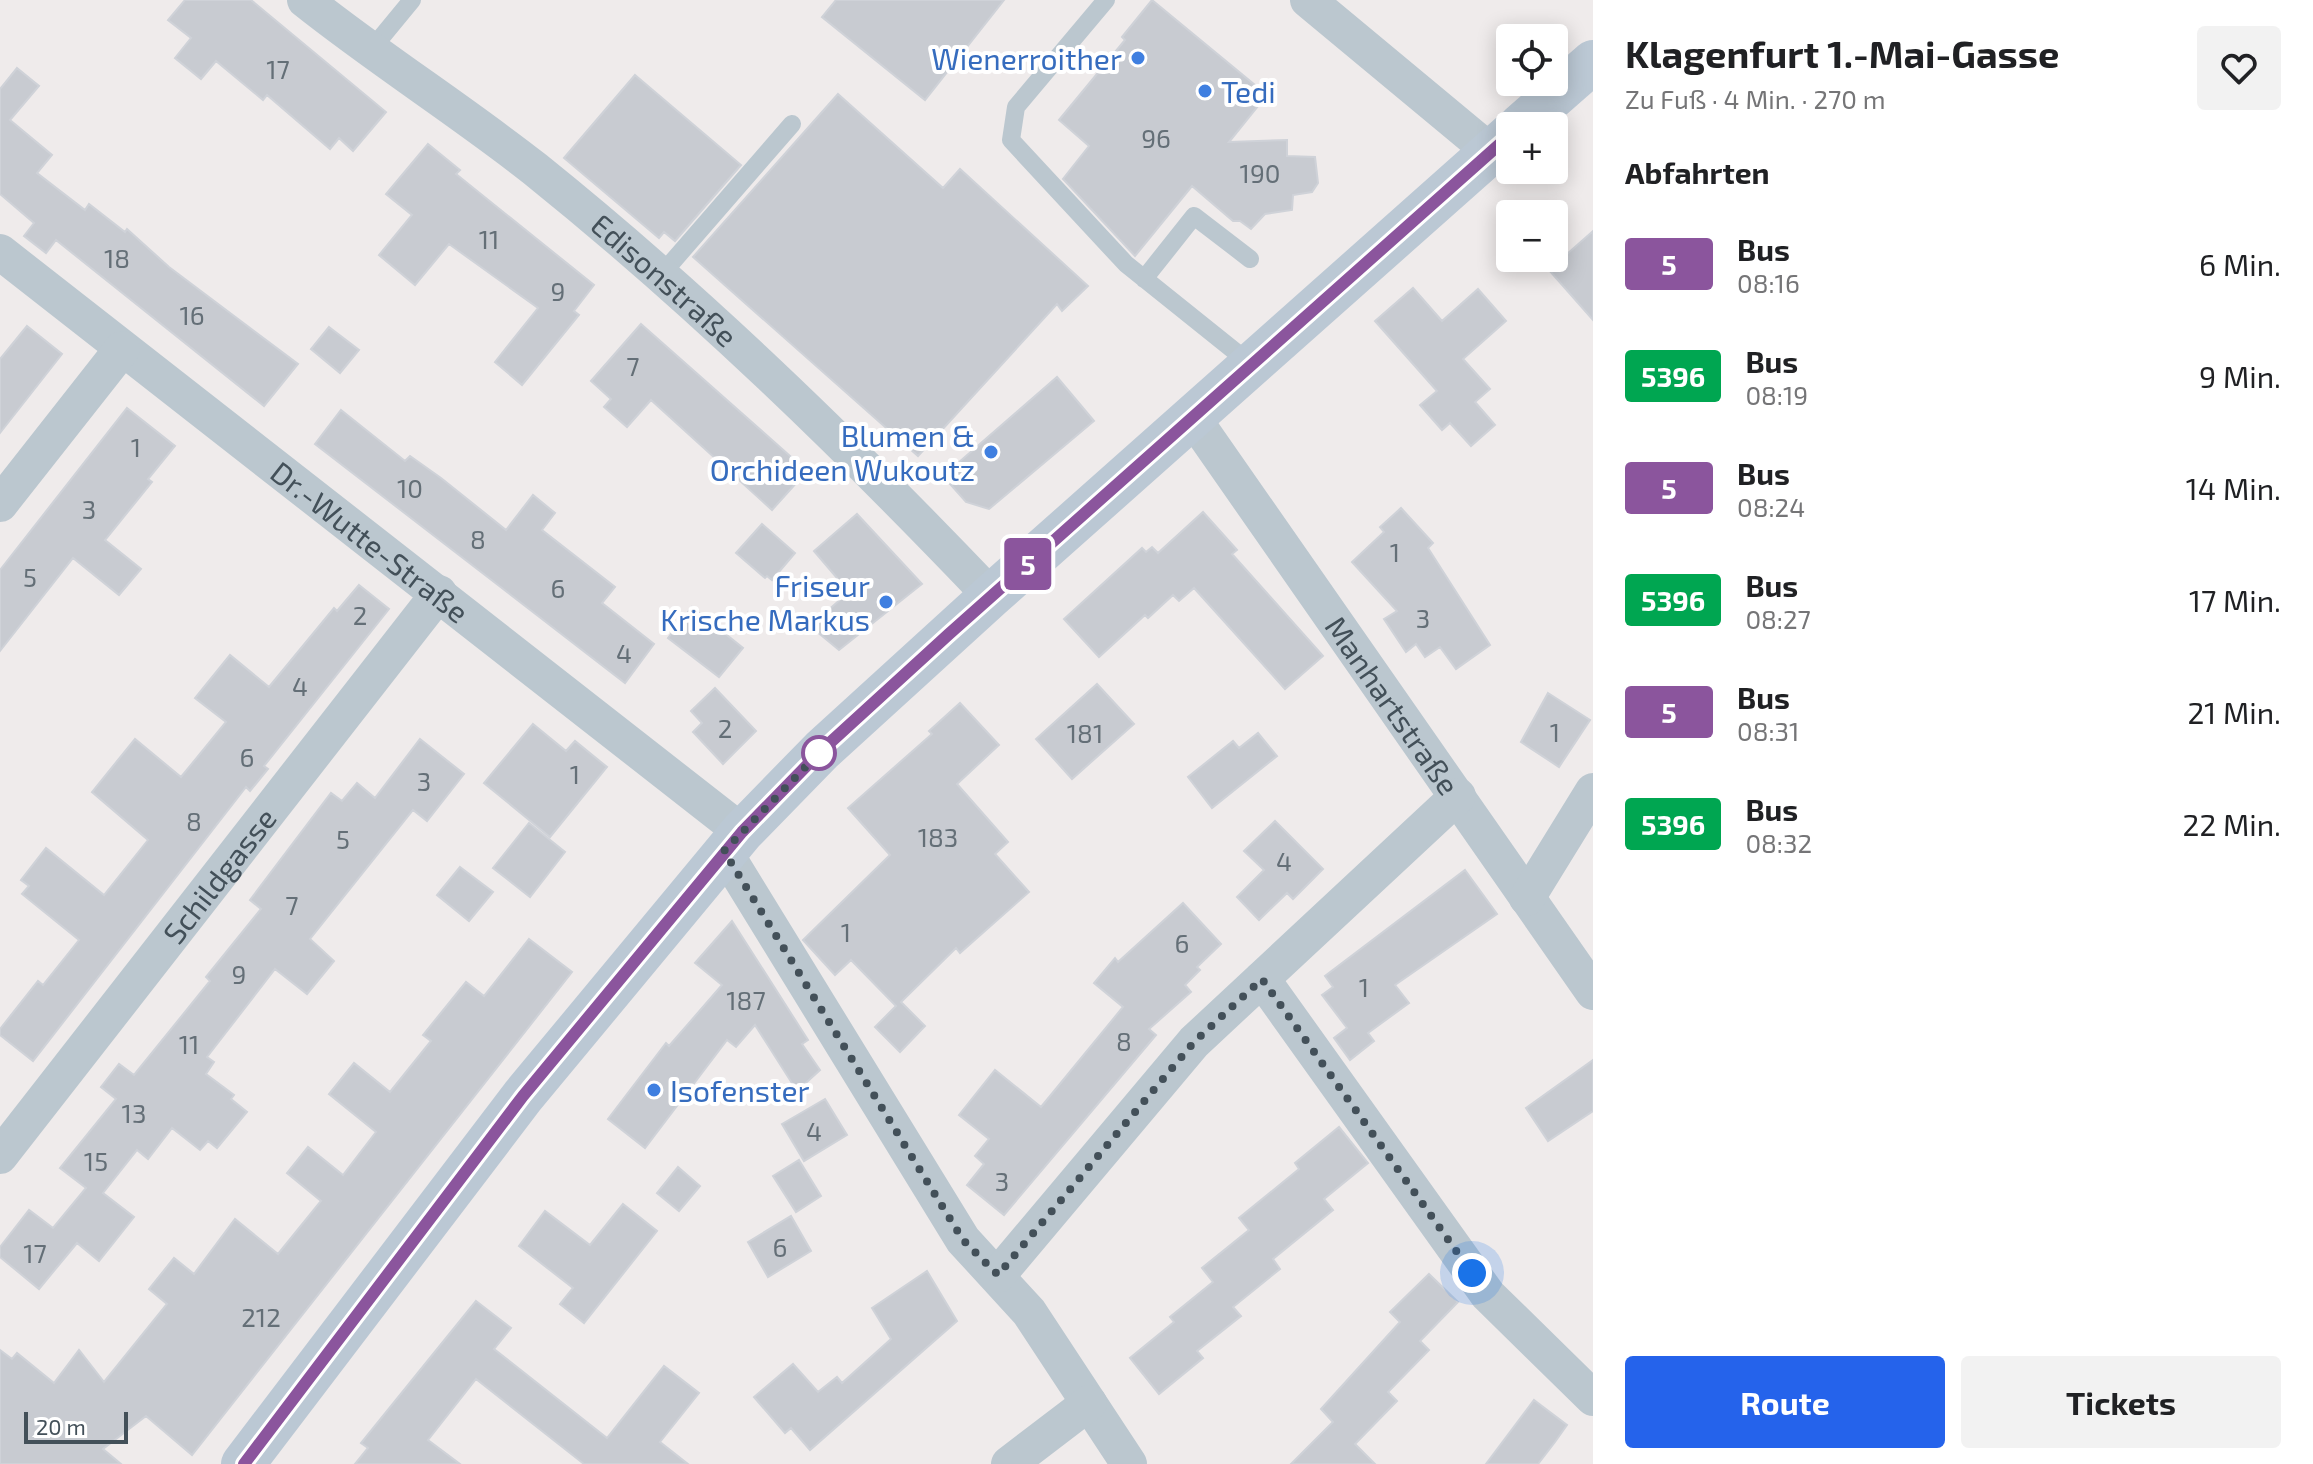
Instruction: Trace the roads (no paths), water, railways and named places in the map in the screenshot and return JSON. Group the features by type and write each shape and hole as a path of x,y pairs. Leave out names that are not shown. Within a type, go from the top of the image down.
{"main road":[{"path":"1536,112 1593,62"},
{"path":"243,1464 523,1096 733,842 822,750 991,596 1496,147"}],"street":[{"name":"Edisonstraße","path":"305,0 370,51 534,168 660,276 779,380 991,596"},
{"path":"1308,0 1496,129"},
{"name":"Dr.-Wutte-Straße","path":"0,252 439,593 733,842"},
{"path":"0,504 122,349"},
{"name":"Manhartstraße","path":"1193,418 1593,992"},
{"name":"Schildgasse","path":"0,1156 439,593"},
{"path":"1527,898 1593,791"},
{"path":"998,1275 1194,1042 1458,796"},
{"path":"733,842 963,1240 1029,1312 1129,1464"},
{"path":"1262,979 1488,1295 1593,1398"},
{"path":"1009,1464 1089,1403"}],"lane":[{"path":"370,51 412,0"},
{"path":"1106,0 1016,107 1011,140 1144,279 1252,365"},
{"path":"660,276 792,124"},
{"path":"1144,279 1194,216 1250,259"}],"place":[{"name":"Wienerroither","path":"1138,58"},
{"name":"Tedi","path":"1205,91"},
{"name":"Blumen & Orchideen Wukoutz","path":"991,452"},
{"name":"Friseur Krische Markus","path":"886,602"},
{"name":"Isofenster","path":"654,1090"}]}
